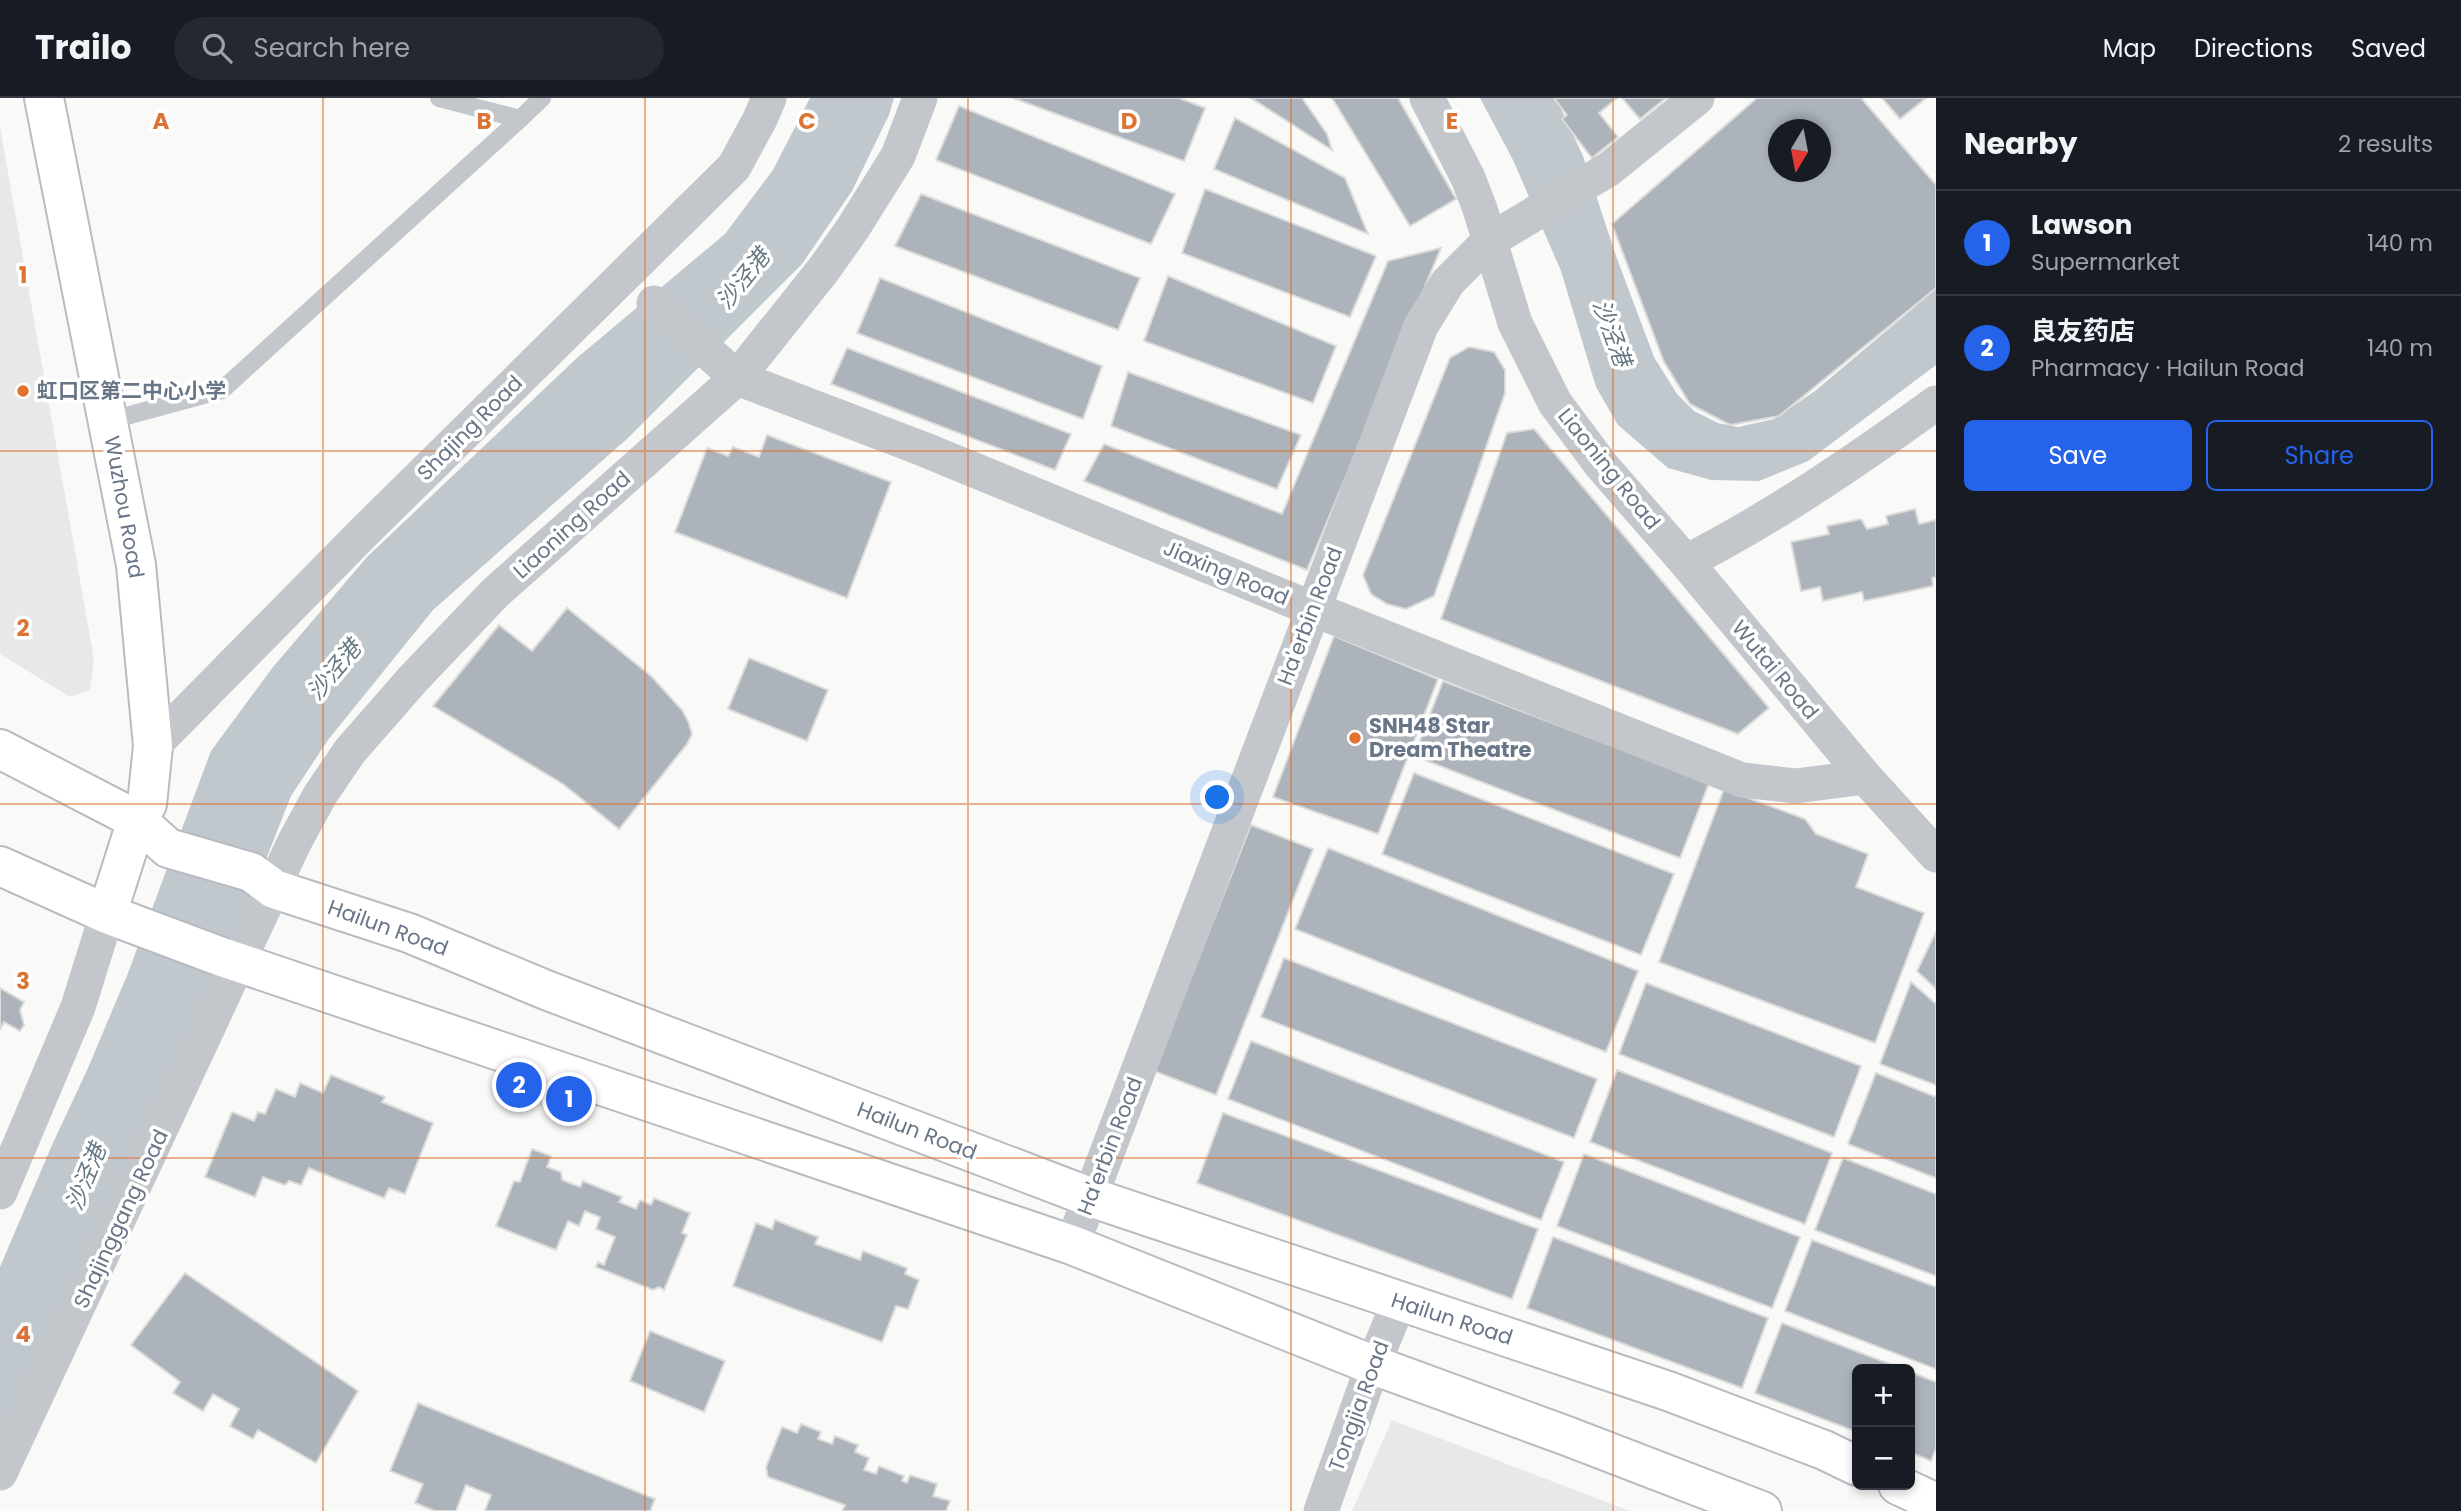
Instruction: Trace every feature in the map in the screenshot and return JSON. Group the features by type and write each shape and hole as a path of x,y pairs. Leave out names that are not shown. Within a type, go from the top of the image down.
{"main road":[{"name":"Wuzhou Road","path":"44,98 136,565 153,746 147,804 137,820 107,914"},
{"name":"Hailun Road","path":"0,749 137,820 168,848 409,933 546,990 1090,1197 1668,1391 1824,1450 1852,1464"},
{"path":"0,866 107,914 230,960 1072,1245 1373,1365 1762,1511"},
{"path":"1909,1490 1936,1503"}],"street":[{"name":"Shajing Road","path":"153,746 363,533 734,167 769,98"},
{"name":"Liaoning Road","path":"230,960 262,881 294,843 320,795 350,751 413,679 495,593 824,269 898,156 920,98"},
{"name":"Liaoning Road","path":"1427,98 1468,178 1515,323 1555,403 1602,466 1686,562"},
{"name":"Ha'erbin Road","path":"1072,1245 1421,326 1448,282 1489,242 1629,154 1697,98"},
{"name":"Jiaxing Road","path":"654,303 726,368 1312,609 1742,780 1796,786 1864,777"},
{"path":"1686,562 1819,485 1936,403"},
{"name":"Wutai Road","path":"1686,562 1864,777 1936,855"},
{"path":"0,1192 78,1007 107,914"},
{"name":"Shajinggang Road","path":"0,1473 230,960"},
{"name":"Tongjia Road","path":"1321,1511 1399,1301"}],"lane":[{"path":"439,98 520,119"},
{"path":"108,421 222,390 542,98"}],"shaded area":[{"name":"虹口区第二中心小学","path":"0,127 94,659 90,690 70,697 0,654"},
{"path":"1392,1420 1630,1511 1352,1511"}],"water":[{"name":"沙泾港","path":"810,98 894,98 889,115 852,191 802,264 628,438 433,610 328,740 291,796 214,991 0,1445 0,1267 128,973 211,751 273,667 367,557 578,357 725,234 773,170"},
{"name":"沙泾港","path":"1480,98 1556,98 1583,156 1616,256 1654,357 1677,394 1694,411 1718,423 1738,427 1774,419 1815,391 1936,289 1936,365 1808,461 1759,481 1711,480 1668,468 1618,425 1596,387 1561,271 1513,160"}],"building":[{"path":"1013,98 1179,98 1205,108 1184,161"},
{"path":"1251,98 1302,98 1327,134 1332,150"},
{"path":"1332,98 1398,98 1456,199 1410,226"},
{"path":"1554,98 1617,98 1599,113 1618,137 1592,158 1562,119 1567,115"},
{"path":"1622,98 1666,98 1640,119"},
{"path":"1757,98 1861,98 1936,185 1936,288 1779,416 1730,425 1690,404 1664,362 1612,224"},
{"path":"1882,98 1926,98 1900,119"},
{"path":"959,106 1175,194 1151,244 936,160"},
{"path":"1235,118 1345,178 1368,234 1214,169"},
{"path":"1205,189 1376,256 1350,317 1182,253"},
{"path":"921,194 1140,278 1118,330 895,246"},
{"path":"1441,248 1307,570 1084,481 1104,444 1282,514 1388,261"},
{"path":"1168,276 1336,346 1313,403 1144,341"},
{"path":"880,278 1102,366 1083,419 857,333"},
{"path":"1469,347 1494,352 1505,370 1505,393 1434,596 1406,609 1387,604 1371,594 1363,575 1450,358"},
{"path":"847,348 1071,434 1055,470 831,384"},
{"path":"1128,372 1301,435 1277,489 1111,426"},
{"path":"1534,429 1769,708 1738,734 1441,619 1507,433"},
{"path":"767,435 891,482 847,598 675,532 707,448 728,456 733,447 759,457"},
{"path":"1915,509 1919,524 1936,520 1936,577 1932,578 1933,586 1864,601 1862,592 1823,601 1820,587 1801,591 1791,542 1829,534 1827,526 1861,519 1867,529 1888,524 1886,516"},
{"path":"567,608 651,676 682,710 692,734 687,744 619,829 563,784 433,706 499,625 532,651"},
{"name":"SNH48 Star Dream Theatre","path":"1334,636 1438,679 1378,834 1273,797"},
{"path":"749,658 828,690 807,741 728,709"},
{"path":"1443,681 1709,783 1680,858 1414,756"},
{"path":"1414,773 1674,874 1641,955 1382,854"},
{"path":"1724,789 1805,819 1816,834 1868,854 1856,887 1924,913 1875,1043 1659,962"},
{"path":"1251,825 1313,849 1216,1095 1154,1071"},
{"path":"1328,848 1638,971 1606,1052 1295,929"},
{"path":"1936,932 1936,989 1917,971"},
{"path":"1284,958 1597,1079 1574,1138 1261,1017"},
{"path":"1911,982 1936,1004 1936,1085 1880,1064"},
{"path":"1646,983 1861,1066 1834,1137 1619,1054"},
{"path":"0,988 24,1002 20,1010 24,1025 20,1031 4,1022 0,1030"},
{"path":"1251,1041 1564,1162 1541,1220 1228,1099"},
{"path":"1617,1070 1832,1153 1805,1224 1590,1142"},
{"path":"1876,1073 1936,1097 1936,1178 1848,1144"},
{"path":"331,1075 385,1097 382,1102 433,1123 405,1194 389,1188 384,1198 309,1168 301,1185 289,1181 285,1185 263,1177 255,1197 205,1177 232,1112 254,1121 258,1112 265,1114 276,1089 295,1097 300,1083 323,1093"},
{"path":"1223,1113 1538,1229 1512,1299 1197,1183"},
{"path":"532,1149 551,1156 547,1167 561,1172 562,1180 580,1187 583,1181 622,1197 619,1202 636,1209 640,1200 651,1205 654,1198 690,1213 682,1233 687,1235 664,1290 659,1287 653,1290 596,1267 598,1262 604,1265 615,1237 596,1229 600,1217 585,1211 579,1226 568,1221 556,1250 496,1226 514,1181 520,1182"},
{"path":"1584,1154 1800,1237 1772,1308 1557,1226"},
{"path":"1843,1158 1936,1194 1936,1276 1815,1230"},
{"path":"775,1220 818,1237 815,1244 860,1260 863,1251 907,1268 905,1274 919,1280 908,1309 896,1306 882,1342 733,1286 756,1223 772,1229"},
{"path":"1553,1237 1768,1318 1742,1388 1527,1308"},
{"path":"1812,1240 1936,1287 1936,1369 1785,1311"},
{"path":"185,1273 358,1391 316,1463 258,1430 253,1439 230,1426 239,1409 213,1394 203,1411 173,1393 180,1382 131,1345"},
{"path":"1782,1323 1890,1364 1852,1364 1852,1430 1755,1393"},
{"path":"650,1331 725,1361 704,1412 630,1381"},
{"path":"1915,1374 1936,1382 1936,1448 1931,1461 1915,1454"},
{"path":"418,1403 655,1499 650,1511 485,1511 491,1495 466,1485 456,1511 435,1511 415,1503 423,1484 390,1471"},
{"path":"801,1424 821,1432 818,1439 832,1444 835,1436 858,1445 855,1452 869,1458 864,1470 876,1474 879,1466 904,1476 902,1481 907,1483 910,1475 937,1484 933,1496 950,1501 946,1511 842,1511 845,1505 768,1477 766,1467 782,1427 797,1433"}],"place":[{"name":"虹口区第二中心小学","path":"23,391"},
{"name":"SNH48 Star Dream Theatre","path":"1355,738"},
{"name":"良友药店","path":"519,1085"},
{"name":"Lawson","path":"569,1099"}]}
